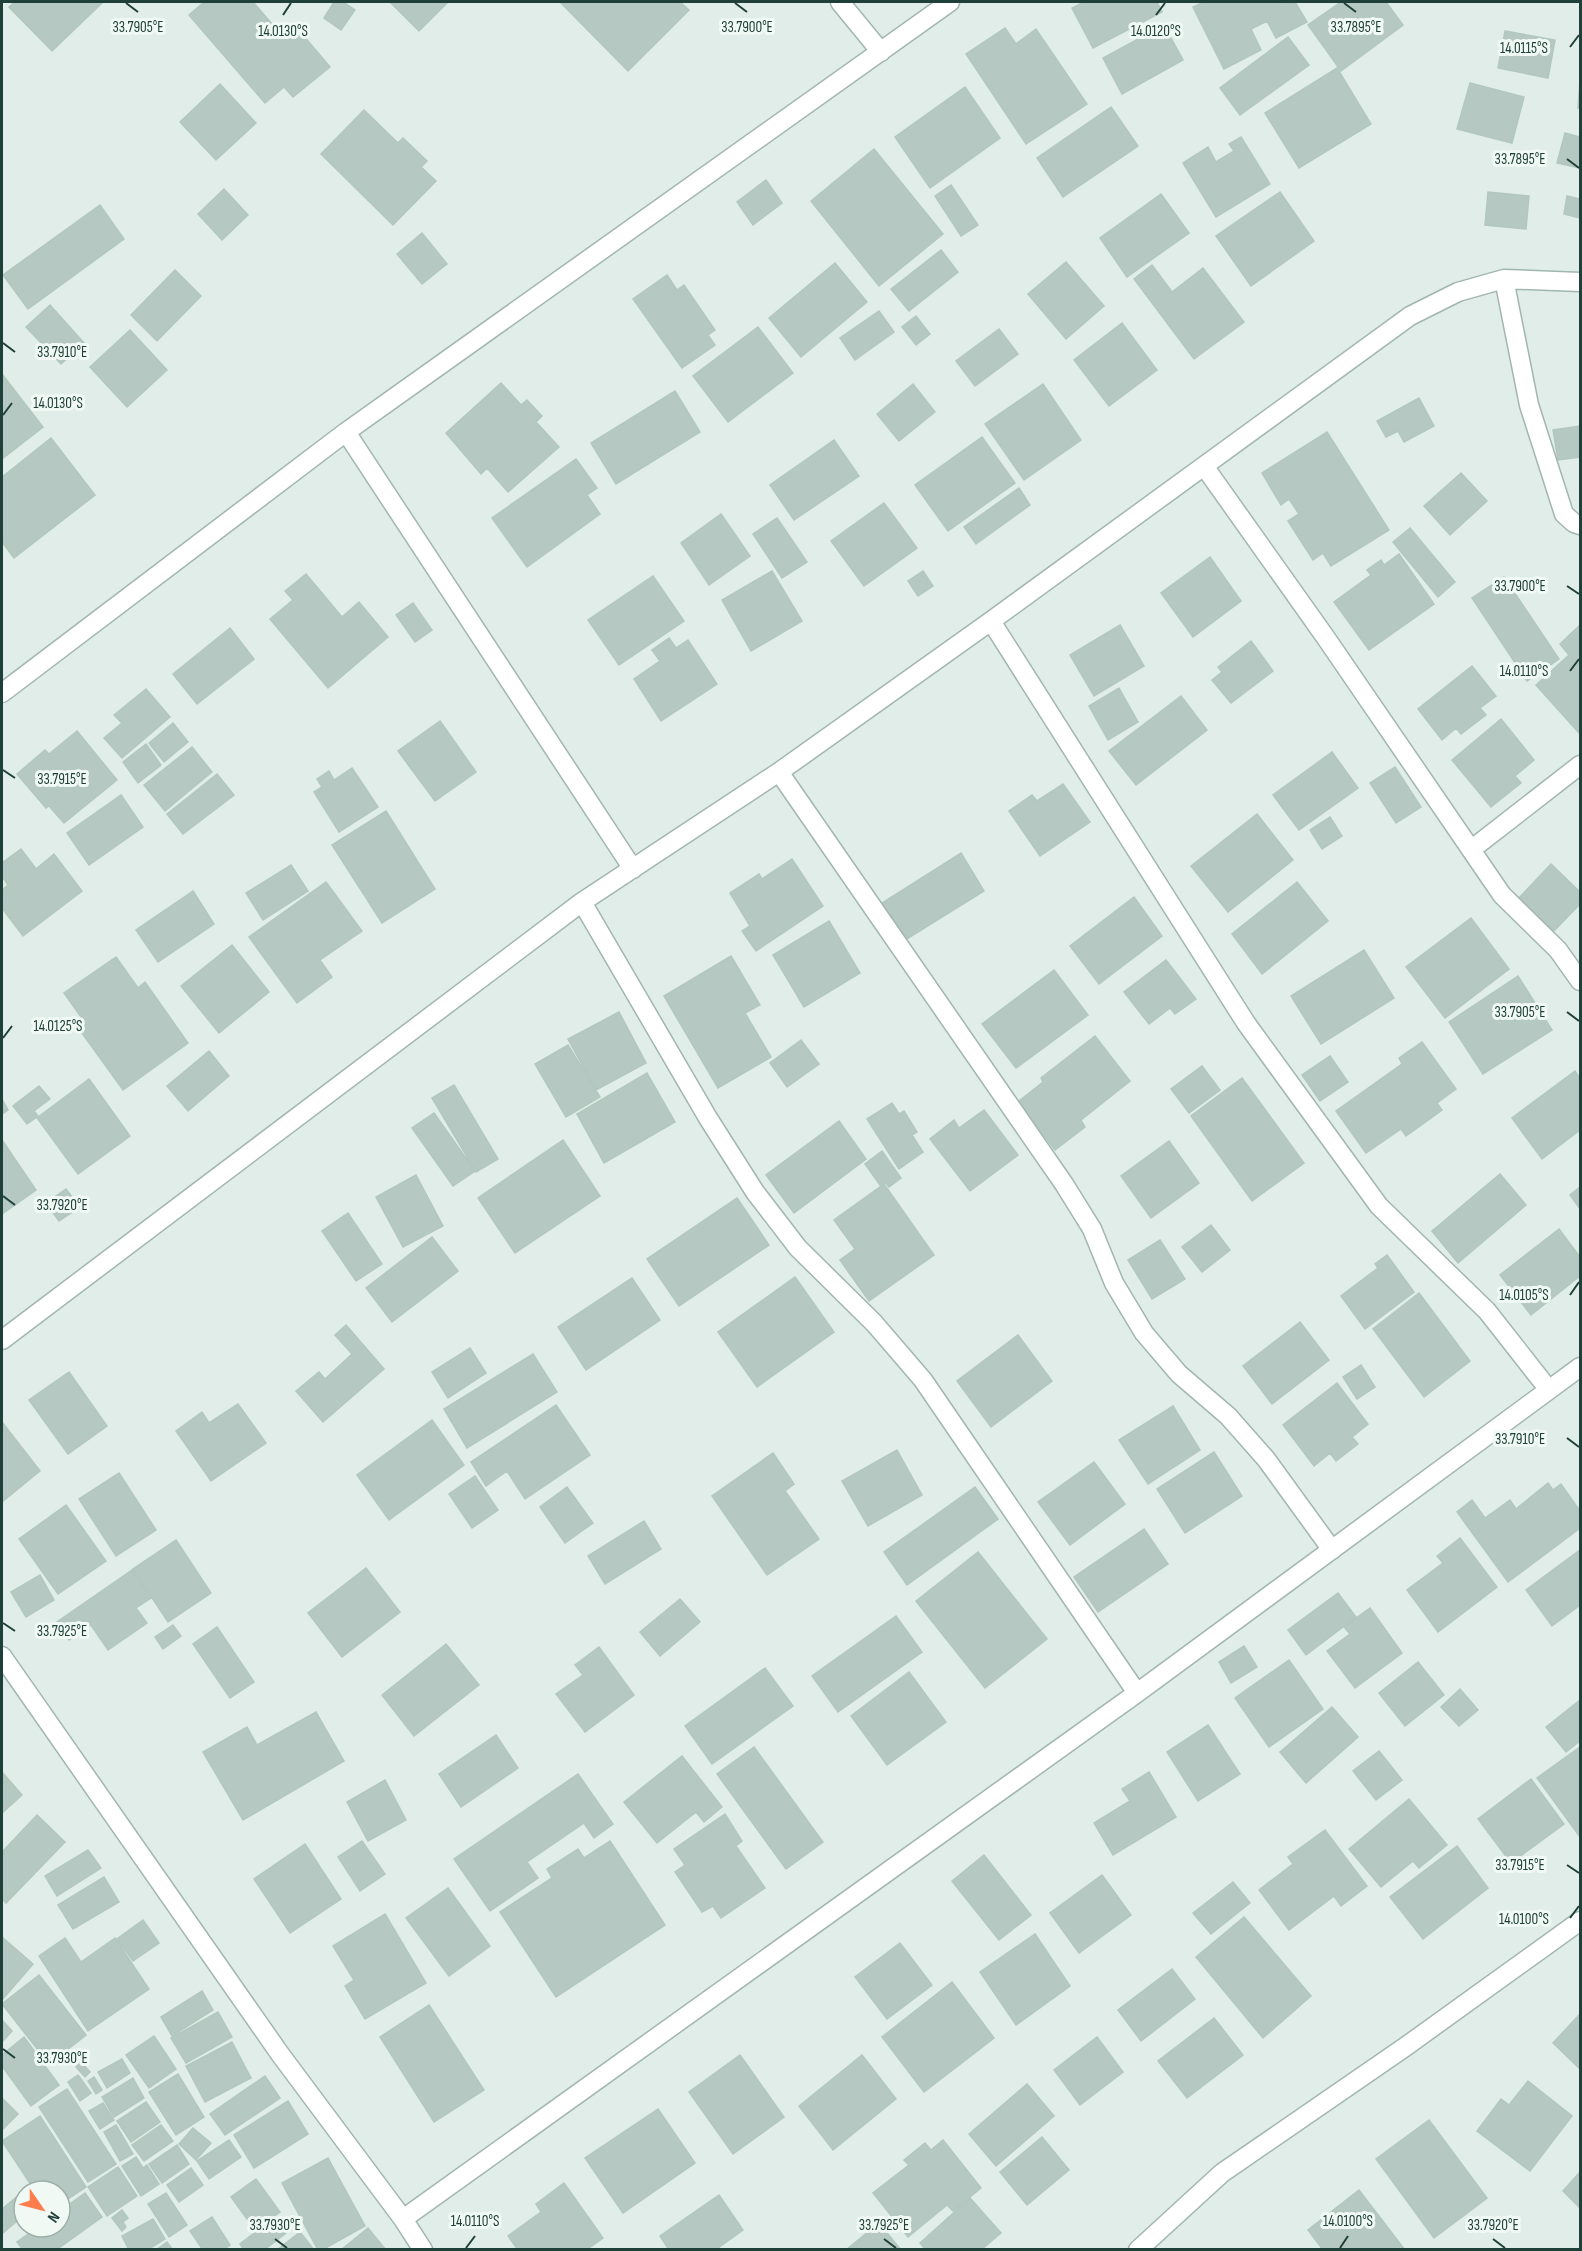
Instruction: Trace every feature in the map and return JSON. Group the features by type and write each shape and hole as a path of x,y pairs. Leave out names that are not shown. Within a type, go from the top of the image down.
{"street":[{"path":"840,2 882,52"},
{"path":"2,693 346,432 950,2"},
{"path":"1504,279 1529,405 1564,513 1574,523 1581,525"},
{"path":"2,1340 582,902 779,772 1410,316 1458,292 1504,279 1581,282"},
{"path":"346,432 633,869"},
{"path":"1204,466 1333,648 1502,895 1558,950 1581,981"},
{"path":"991,621 1246,1023 1379,1206 1487,1311 1549,1390"},
{"path":"1472,849 1581,765"},
{"path":"779,772 1064,1184 1092,1229 1114,1283 1143,1333 1179,1374 1228,1416 1266,1459 1332,1550"},
{"path":"582,902 708,1118 755,1192 798,1248 874,1323 923,1380 1137,1693"},
{"path":"403,2219 1137,1693 1581,1367"},
{"path":"2,1656 280,2054 403,2219 423,2250"},
{"path":"1138,2250 1222,2173 1405,2047 1581,1921"}],"building":[{"path":"15,2 103,2 52,51 9,7"},
{"path":"204,2 253,2 285,39 297,28 330,67 293,97 284,87 265,103 189,15"},
{"path":"334,2 343,2 355,10 341,30 324,18"},
{"path":"390,2 448,2 419,31"},
{"path":"560,2 680,2 689,10 628,71"},
{"path":"1084,2 1157,2 1162,12 1093,48 1072,8"},
{"path":"1204,2 1287,2 1288,4 1295,2 1307,22 1276,38 1267,21 1251,29 1261,50 1224,69 1193,7"},
{"path":"1341,2 1386,2 1403,25 1341,71 1308,25"},
{"path":"1164,25 1183,60 1122,94 1103,58"},
{"path":"1005,28 1016,44 1036,29 1087,104 1026,144 966,54"},
{"path":"1505,31 1555,40 1548,78 1498,68"},
{"path":"1288,37 1309,65 1240,115 1220,88"},
{"path":"1337,68 1371,124 1299,168 1265,113"},
{"path":"1580,80 1580,108 1578,108"},
{"path":"1470,83 1524,97 1512,143 1457,129"},
{"path":"220,84 256,123 216,160 180,122"},
{"path":"965,87 1000,138 930,188 895,137"},
{"path":"1111,107 1138,146 1063,197 1037,158"},
{"path":"364,110 398,143 403,138 427,161 421,167 436,181 393,225 321,154"},
{"path":"1565,133 1580,137 1580,168 1557,163"},
{"path":"1241,137 1270,184 1216,217 1183,163 1208,147 1216,162 1234,151 1229,144"},
{"path":"874,149 943,234 879,286 811,201"},
{"path":"766,180 782,203 753,225 737,202"},
{"path":"951,185 978,225 961,236 935,196"},
{"path":"224,189 248,215 222,240 198,214"},
{"path":"1280,192 1314,241 1251,286 1216,236"},
{"path":"1488,192 1529,196 1526,229 1485,225"},
{"path":"1161,194 1189,233 1127,277 1100,238"},
{"path":"1567,196 1580,199 1580,218 1564,214"},
{"path":"100,205 124,239 28,309 3,275"},
{"path":"422,233 447,264 422,284 397,254"},
{"path":"941,250 958,272 909,311 891,289"},
{"path":"1066,262 1104,306 1066,339 1028,294"},
{"path":"835,263 867,302 801,357 769,318"},
{"path":"1152,265 1172,292 1203,268 1244,322 1194,359 1134,279"},
{"path":"175,270 201,296 157,341 131,315"},
{"path":"667,275 677,290 684,285 715,330 708,335 715,345 682,368 633,299"},
{"path":"50,305 84,343 61,364 26,327"},
{"path":"879,311 894,332 855,360 840,338"},
{"path":"916,316 930,334 916,345 902,327"},
{"path":"1122,323 1157,370 1109,406 1074,360"},
{"path":"758,327 793,373 728,422 693,376"},
{"path":"999,329 1018,354 975,386 956,361"},
{"path":"130,330 167,370 127,407 90,367"},
{"path":"2,374 43,427 2,459"},
{"path":"501,383 521,405 527,400 542,416 536,422 559,447 508,492 487,468 481,474 446,433"},
{"path":"913,384 935,412 899,441 877,414"},
{"path":"1043,384 1081,440 1024,480 985,424"},
{"path":"675,391 700,432 616,484 591,443"},
{"path":"1419,398 1434,426 1404,442 1398,431 1386,437 1377,421"},
{"path":"1580,426 1580,457 1558,460 1553,430"},
{"path":"1327,432 1389,530 1331,566 1323,553 1313,560 1288,521 1299,514 1289,499 1281,505 1262,473"},
{"path":"982,437 1015,483 948,531 915,485"},
{"path":"51,438 95,495 14,558 2,542 2,477"},
{"path":"834,440 859,476 794,520 770,485"},
{"path":"576,459 597,488 587,495 600,514 527,567 492,518"},
{"path":"1461,473 1487,501 1450,535 1424,506"},
{"path":"1019,488 1030,505 976,544 964,527"},
{"path":"884,503 917,548 864,586 831,541"},
{"path":"721,514 750,556 709,585 681,543"},
{"path":"777,518 807,562 782,578 753,534"},
{"path":"1410,528 1455,582 1438,597 1393,542"},
{"path":"1399,554 1434,604 1369,650 1334,602 1371,575 1367,570 1381,560 1384,565"},
{"path":"1210,557 1241,601 1193,637 1161,593"},
{"path":"772,571 802,621 751,651 722,600"},
{"path":"923,571 933,586 918,596 908,581"},
{"path":"306,574 342,617 359,602 388,637 328,688 270,619 293,600 285,591"},
{"path":"653,576 684,621 619,665 588,620"},
{"path":"1504,577 1559,659 1527,681 1472,598"},
{"path":"413,603 432,630 415,642 396,615"},
{"path":"1120,625 1144,666 1094,696 1070,655"},
{"path":"1580,625 1580,734 1536,685 1569,655 1560,644"},
{"path":"230,628 254,659 197,704 173,674"},
{"path":"669,638 676,648 688,640 717,684 661,721 634,679 660,661 652,650"},
{"path":"1251,641 1273,671 1231,703 1212,680 1222,672 1218,667"},
{"path":"1472,666 1496,696 1480,708 1486,715 1461,734 1456,728 1442,740 1418,709"},
{"path":"1119,688 1138,722 1108,740 1089,706"},
{"path":"146,689 170,717 122,758 104,738 122,723 114,715"},
{"path":"1181,696 1207,730 1136,785 1109,751"},
{"path":"1501,719 1534,760 1515,776 1521,783 1491,807 1452,760"},
{"path":"440,721 476,772 435,801 398,751"},
{"path":"173,723 188,742 164,762 149,743"},
{"path":"77,731 117,780 64,823 49,806 46,808 17,774 45,750 49,754"},
{"path":"146,744 161,765 138,783 123,762"},
{"path":"192,747 212,772 165,811 144,785"},
{"path":"1332,752 1358,788 1299,830 1273,795"},
{"path":"1395,767 1421,807 1396,823 1370,783"},
{"path":"352,768 378,807 339,832 314,792 322,787 317,779 329,771 334,780"},
{"path":"217,774 234,795 183,834 167,814"},
{"path":"1063,784 1090,822 1040,856 1009,811 1032,795 1037,801"},
{"path":"121,795 143,827 89,865 67,833"},
{"path":"386,811 435,889 382,923 332,845"},
{"path":"1257,814 1293,860 1228,912 1191,866"},
{"path":"1330,817 1342,836 1322,849 1310,830"},
{"path":"21,849 36,869 54,854 82,891 23,936 2,908 2,890 8,885 2,876 2,863"},
{"path":"961,853 984,891 902,942 879,905"},
{"path":"792,859 823,906 756,951 742,931 750,926 730,893 759,874 762,879"},
{"path":"1551,864 1580,892 1580,904 1554,931 1519,898"},
{"path":"291,865 308,891 263,920 246,893"},
{"path":"326,882 362,931 320,960 332,977 297,1003 249,937"},
{"path":"1297,882 1328,921 1262,974 1232,934"},
{"path":"193,891 214,924 158,962 136,930"},
{"path":"1134,897 1162,936 1099,984 1070,946"},
{"path":"1471,918 1509,969 1445,1018 1406,967"},
{"path":"829,921 860,973 804,1007 773,955"},
{"path":"232,945 269,992 219,1033 181,986"},
{"path":"1364,950 1394,998 1321,1044 1291,996"},
{"path":"731,956 760,1005 745,1013 771,1057 718,1088 664,996"},
{"path":"116,957 138,988 145,982 188,1043 123,1090 79,1029 86,1024 64,993"},
{"path":"1166,960 1196,999 1175,1014 1170,1008 1149,1024 1124,992"},
{"path":"1054,970 1088,1015 1016,1068 982,1024"},
{"path":"1518,976 1552,1030 1483,1074 1449,1022"},
{"path":"619,1012 646,1063 596,1090 568,1039"},
{"path":"1095,1036 1130,1081 1081,1120 1085,1127 1055,1150 1018,1102 1043,1082 1041,1078"},
{"path":"801,1040 819,1064 787,1087 770,1063"},
{"path":"1422,1042 1456,1089 1437,1103 1442,1110 1406,1136 1401,1129 1366,1153 1336,1111 1402,1064 1399,1058"},
{"path":"568,1045 600,1097 566,1117 535,1064"},
{"path":"209,1051 229,1076 188,1111 167,1086"},
{"path":"1330,1056 1348,1082 1320,1101 1302,1075"},
{"path":"1202,1066 1220,1090 1189,1113 1171,1089"},
{"path":"1575,1071 1580,1079 1580,1130 1542,1159 1512,1118"},
{"path":"647,1073 675,1122 604,1163 577,1114"},
{"path":"1242,1078 1304,1163 1252,1201 1191,1116"},
{"path":"89,1079 130,1136 78,1174 37,1118"},
{"path":"454,1085 498,1159 476,1172 432,1098"},
{"path":"39,1086 50,1099 34,1111 38,1116 27,1124 13,1106"},
{"path":"2,1099 8,1110 2,1114"},
{"path":"892,1103 899,1114 904,1111 917,1132 912,1135 923,1152 899,1169 867,1119"},
{"path":"984,1110 1018,1155 970,1191 930,1139 954,1120 959,1128"},
{"path":"434,1113 475,1171 453,1186 412,1128"},
{"path":"839,1121 866,1159 794,1213 766,1175"},
{"path":"2,1140 36,1190 2,1214"},
{"path":"563,1140 600,1196 515,1253 478,1198"},
{"path":"1169,1141 1199,1183 1151,1218 1121,1176"},
{"path":"882,1151 901,1178 889,1187 885,1182 880,1185 865,1164"},
{"path":"1500,1174 1526,1205 1458,1263 1432,1231"},
{"path":"416,1175 443,1226 403,1247 376,1197"},
{"path":"884,1184 934,1255 869,1301 840,1260 855,1249 834,1220"},
{"path":"1580,1187 1580,1209 1570,1195"},
{"path":"66,1189 80,1207 59,1221 46,1203"},
{"path":"737,1198 769,1245 679,1306 647,1259"},
{"path":"348,1213 382,1264 356,1281 322,1231"},
{"path":"1211,1225 1230,1250 1202,1272 1182,1247"},
{"path":"1559,1229 1580,1257 1580,1276 1531,1315 1500,1275"},
{"path":"432,1237 458,1271 392,1322 366,1288"},
{"path":"1160,1240 1185,1279 1152,1299 1128,1260"},
{"path":"1387,1255 1414,1292 1365,1329 1341,1296 1378,1268 1375,1264"},
{"path":"795,1277 834,1332 757,1387 718,1332"},
{"path":"632,1278 660,1320 586,1370 558,1327"},
{"path":"1419,1293 1470,1361 1424,1397 1373,1329"},
{"path":"1300,1322 1329,1360 1272,1404 1243,1366"},
{"path":"346,1325 384,1369 323,1422 296,1391 319,1372 325,1379 352,1354 335,1335"},
{"path":"1018,1335 1052,1381 991,1427 957,1381"},
{"path":"470,1348 486,1373 448,1398 432,1372"},
{"path":"533,1354 557,1392 467,1448 444,1409"},
{"path":"1361,1365 1375,1387 1357,1399 1343,1377"},
{"path":"69,1372 107,1426 68,1454 29,1400"},
{"path":"1337,1383 1368,1424 1352,1437 1358,1444 1336,1461 1330,1453 1314,1466 1283,1425"},
{"path":"238,1404 266,1443 211,1481 176,1431 202,1412 209,1423"},
{"path":"556,1405 590,1455 525,1499 507,1471 486,1486 471,1462"},
{"path":"1173,1406 1200,1450 1148,1484 1119,1440"},
{"path":"432,1420 464,1465 389,1520 357,1475"},
{"path":"2,1422 40,1471 2,1502"},
{"path":"897,1450 922,1495 868,1526 842,1481"},
{"path":"1214,1452 1242,1496 1185,1533 1157,1489"},
{"path":"773,1453 794,1484 785,1491 819,1539 767,1575 712,1496"},
{"path":"1094,1462 1125,1504 1070,1545 1038,1502"},
{"path":"119,1473 156,1530 116,1556 79,1499"},
{"path":"475,1476 498,1510 472,1528 449,1494"},
{"path":"1548,1483 1553,1490 1561,1484 1580,1511 1580,1528 1508,1582 1457,1512 1472,1500 1485,1518 1510,1500 1516,1509"},
{"path":"567,1487 593,1523 565,1543 540,1507"},
{"path":"975,1487 998,1519 907,1585 884,1552"},
{"path":"66,1505 106,1561 58,1594 19,1539"},
{"path":"644,1521 661,1549 605,1584 588,1556"},
{"path":"1144,1529 1168,1564 1098,1612 1074,1577"},
{"path":"1460,1538 1497,1587 1438,1632 1407,1590 1443,1563 1437,1556"},
{"path":"176,1540 211,1593 168,1622 133,1569"},
{"path":"1580,1550 1580,1605 1552,1626 1526,1590"},
{"path":"978,1552 1047,1639 985,1688 916,1601"},
{"path":"366,1568 400,1612 342,1657 308,1613"},
{"path":"132,1570 151,1598 136,1608 147,1623 108,1650 91,1625 69,1640 57,1622"},
{"path":"40,1575 54,1600 26,1617 11,1592"},
{"path":"1338,1593 1356,1617 1306,1655 1288,1630"},
{"path":"680,1599 700,1622 660,1656 640,1632"},
{"path":"1370,1608 1402,1653 1355,1688 1327,1651 1350,1634 1344,1627"},
{"path":"896,1616 922,1652 838,1712 812,1676"},
{"path":"173,1625 181,1636 163,1649 155,1637"},
{"path":"217,1627 254,1682 230,1698 193,1644"},
{"path":"446,1644 479,1685 414,1736 382,1695"},
{"path":"1244,1646 1257,1667 1231,1683 1219,1662"},
{"path":"599,1647 634,1695 585,1732 556,1694 583,1675 575,1665"},
{"path":"1289,1660 1323,1709 1269,1747 1235,1698"},
{"path":"1418,1662 1444,1695 1405,1726 1379,1693"},
{"path":"765,1668 793,1706 712,1764 685,1726"},
{"path":"909,1672 946,1722 887,1765 851,1716"},
{"path":"1460,1689 1478,1710 1459,1726 1441,1707"},
{"path":"1580,1700 1580,1741 1566,1752 1546,1727"},
{"path":"1332,1707 1358,1737 1306,1783 1280,1752"},
{"path":"316,1712 344,1761 243,1820 203,1752 247,1727 257,1745"},
{"path":"1208,1725 1240,1774 1198,1801 1167,1752"},
{"path":"496,1735 518,1768 461,1807 439,1774"},
{"path":"754,1747 823,1842 786,1869 717,1774"},
{"path":"1580,1747 1580,1837 1537,1778"},
{"path":"1379,1751 1402,1780 1376,1800 1353,1771"},
{"path":"682,1756 722,1807 704,1822 696,1812 657,1843 624,1802"},
{"path":"2,1772 22,1795 2,1813"},
{"path":"1149,1772 1176,1817 1113,1855 1094,1823 1130,1801 1122,1789"},
{"path":"578,1774 613,1824 594,1838 584,1823 527,1862 538,1878 490,1911 454,1859"},
{"path":"1531,1779 1564,1824 1511,1863 1478,1819"},
{"path":"385,1780 406,1820 368,1841 347,1802"},
{"path":"1409,1799 1447,1845 1419,1868 1413,1861 1381,1887 1349,1849"},
{"path":"725,1814 742,1841 736,1846 765,1888 721,1918 713,1906 702,1912 675,1872 685,1865 674,1849"},
{"path":"37,1815 65,1842 6,1903 2,1898 2,1852"},
{"path":"1325,1830 1367,1886 1341,1906 1334,1896 1289,1930 1259,1890 1293,1864 1288,1857"},
{"path":"362,1841 385,1874 360,1891 338,1857"},
{"path":"610,1841 665,1925 556,1997 500,1912 552,1878 547,1869 578,1849 584,1858"},
{"path":"305,1844 341,1899 290,1933 254,1879"},
{"path":"1457,1846 1488,1888 1423,1939 1390,1897"},
{"path":"88,1850 101,1868 57,1896 45,1876"},
{"path":"984,1855 1031,1915 999,1940 952,1881"},
{"path":"1102,1875 1131,1915 1079,1953 1050,1913"},
{"path":"104,1877 119,1902 73,1929 58,1905"},
{"path":"1233,1882 1250,1903 1211,1934 1193,1913"},
{"path":"448,1888 490,1946 449,1976 406,1918"},
{"path":"385,1914 426,1983 365,2019 345,1986 354,1980 333,1946"},
{"path":"1244,1917 1311,1996 1263,2038 1196,1957"},
{"path":"143,1920 159,1943 133,1961 117,1939"},
{"path":"1035,1934 1070,1986 1016,2025 980,1972"},
{"path":"2,1937 33,1964 2,2000"},
{"path":"65,1938 81,1962 115,1938 149,1989 88,2031 39,1956"},
{"path":"900,1943 932,1985 887,2019 855,1977"},
{"path":"1172,1969 1195,1999 1141,2041 1118,2010"},
{"path":"39,1975 86,2035 49,2064 2,2004"},
{"path":"952,1982 994,2038 924,2092 882,2037"},
{"path":"202,1991 213,2010 172,2036 161,2017"},
{"path":"429,2005 484,2090 434,2122 380,2037"},
{"path":"218,2012 232,2037 186,2063 171,2038"},
{"path":"1580,2014 1580,2069 1553,2043"},
{"path":"1214,2018 1243,2055 1187,2098 1158,2061"},
{"path":"2,2020 12,2031 2,2042"},
{"path":"154,2036 176,2069 149,2088 126,2055"},
{"path":"24,2037 59,2085 31,2106 2,2066 2,2055"},
{"path":"1097,2037 1123,2072 1080,2105 1054,2070"},
{"path":"232,2042 251,2078 205,2102 186,2066"},
{"path":"740,2055 784,2117 733,2154 689,2092"},
{"path":"862,2055 896,2099 833,2150 799,2106"},
{"path":"122,2059 130,2073 107,2088 98,2072"},
{"path":"81,2062 90,2072 85,2077 76,2067"},
{"path":"178,2074 204,2117 176,2135 149,2092"},
{"path":"78,2075 91,2093 80,2101 68,2082"},
{"path":"265,2076 280,2098 225,2135 210,2114"},
{"path":"94,2077 102,2090 96,2094 88,2081"},
{"path":"133,2078 144,2098 114,2117 102,2097"},
{"path":"1528,2081 1572,2116 1530,2171 1477,2131 1501,2099 1509,2105"},
{"path":"1027,2084 1054,2116 996,2166 969,2134"},
{"path":"67,2089 116,2164 88,2182 39,2107"},
{"path":"2,2098 18,2114 2,2130"},
{"path":"288,2101 308,2134 254,2168 234,2135"},
{"path":"146,2102 160,2122 131,2142 117,2121"},
{"path":"103,2103 114,2120 100,2129 89,2111"},
{"path":"658,2109 695,2163 623,2213 585,2158"},
{"path":"40,2116 86,2187 72,2196 72,2179 27,2179 2,2141"},
{"path":"1429,2120 1487,2198 1434,2238 1376,2159"},
{"path":"116,2125 133,2154 120,2161 104,2132"},
{"path":"161,2125 173,2141 144,2161 132,2145"},
{"path":"193,2128 211,2143 196,2160 179,2144"},
{"path":"1042,2137 1069,2170 1027,2205 1000,2172"},
{"path":"229,2140 241,2157 209,2179 197,2161"},
{"path":"943,2140 981,2188 953,2211 947,2205 908,2237 873,2193 909,2165 904,2160 925,2143 931,2150"},
{"path":"177,2145 189,2164 162,2183 149,2164"},
{"path":"136,2157 143,2168 147,2165 159,2184 141,2196 122,2166"},
{"path":"328,2158 365,2226 322,2250 318,2250 282,2183"},
{"path":"118,2167 137,2196 107,2216 88,2187"},
{"path":"191,2168 203,2185 179,2202 167,2185"},
{"path":"1580,2172 1580,2208 1563,2191"},
{"path":"256,2179 280,2212 255,2230 231,2197"},
{"path":"564,2183 603,2238 586,2250 518,2250 508,2236 541,2212 536,2204"},
{"path":"1359,2190 1405,2250 1323,2250 1308,2230"},
{"path":"85,2193 102,2217 72,2239 72,2202"},
{"path":"166,2193 187,2225 169,2237 148,2204"},
{"path":"719,2195 743,2230 715,2250 669,2250 660,2236"},
{"path":"970,2198 1001,2233 981,2250 926,2250 920,2243"},
{"path":"12,2201 12,2225 3,2233 2,2230 2,2209"},
{"path":"122,2210 128,2218 123,2222 126,2227 122,2231 112,2218"},
{"path":"212,2217 230,2245 223,2250 203,2250 190,2231"},
{"path":"275,2217 286,2233 264,2250 244,2250 240,2244"},
{"path":"153,2219 165,2239 147,2250 129,2250 122,2236"},
{"path":"879,2223 901,2250 846,2250"},
{"path":"368,2228 386,2250 341,2250"},
{"path":"300,2232 314,2250 277,2250"},
{"path":"21,2239 71,2239 56,2250 23,2250 17,2242"},
{"path":"167,2242 173,2250 156,2250"}]}
